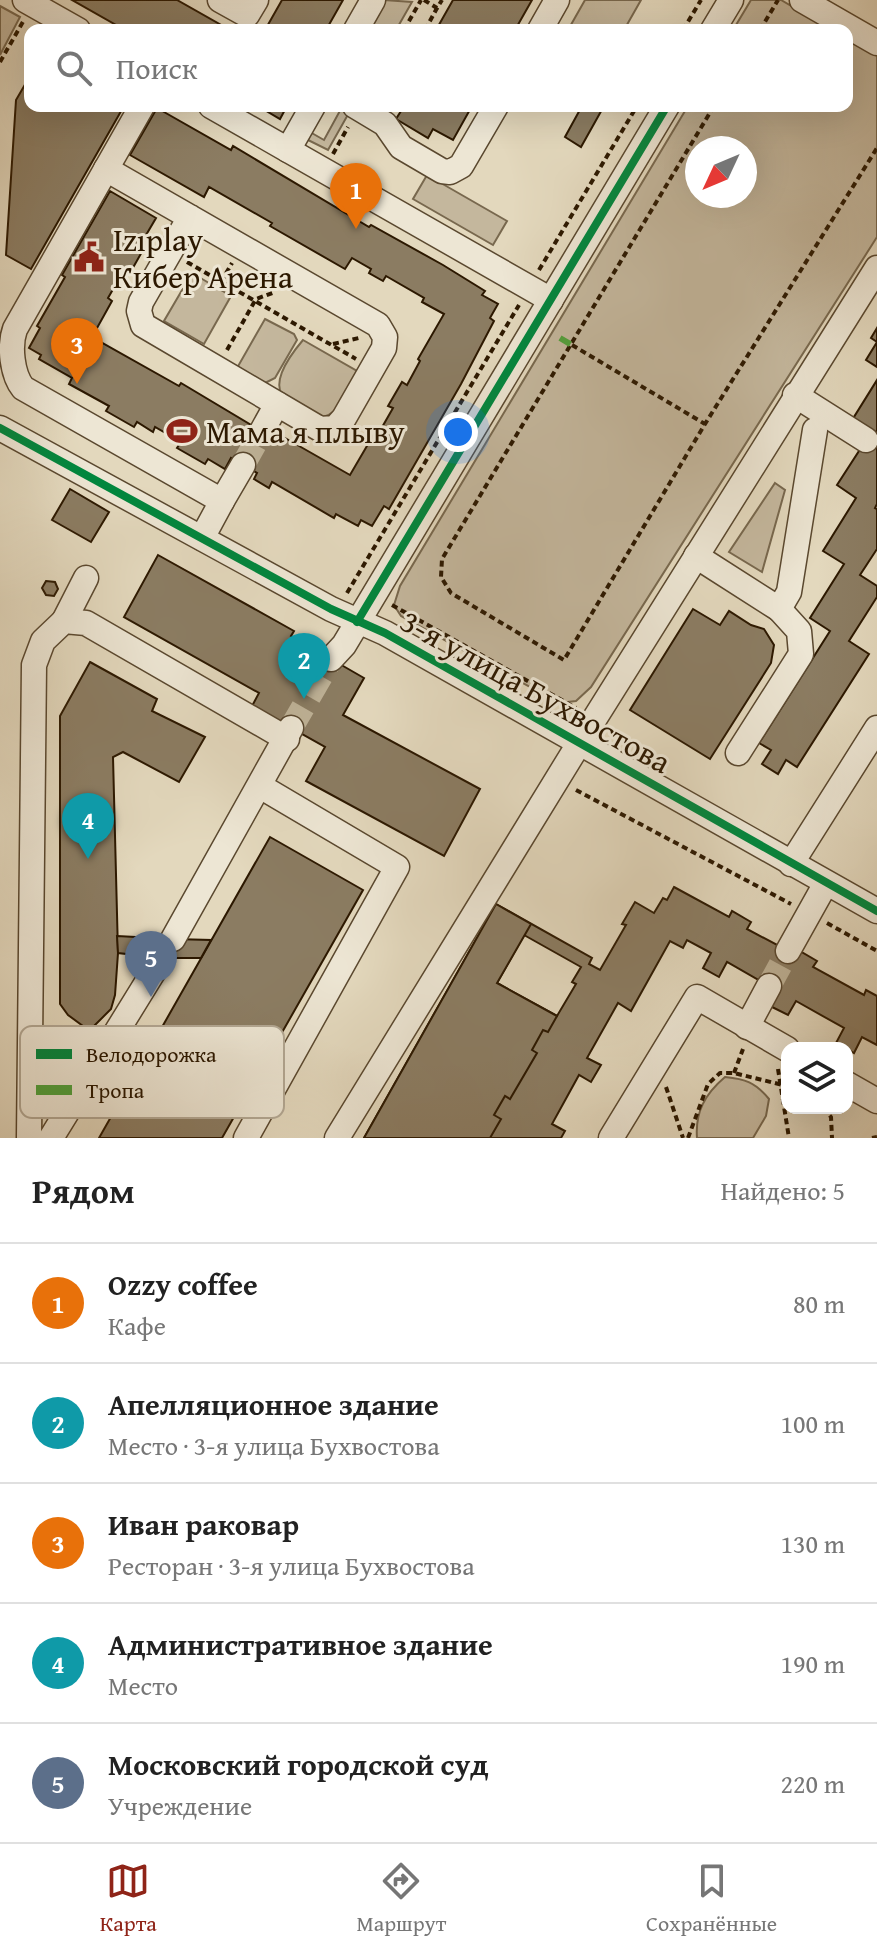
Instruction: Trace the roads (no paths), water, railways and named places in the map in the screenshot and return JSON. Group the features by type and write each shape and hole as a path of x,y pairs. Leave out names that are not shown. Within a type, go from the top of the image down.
{"street":[{"path":"220,0 247,15 256,0"},
{"path":"359,24 373,0"},
{"path":"543,24 557,0"},
{"path":"717,24 731,0"},
{"path":"802,0 844,24"},
{"path":"31,1 68,24"},
{"path":"853,29 877,43"},
{"path":"139,112 15,329 12,341 16,376 23,388 222,501"},
{"path":"222,112 551,300"},
{"path":"288,150 310,112"},
{"path":"365,112 385,124 405,150 442,171 450,172 461,166 492,112"},
{"path":"331,659 341,649 663,112"},
{"path":"106,169 190,217 378,325 385,341 344,418 335,428 320,429 152,332 140,318 141,302 190,217"},
{"path":"337,1138 795,395 877,268"},
{"path":"795,395 866,440"},
{"path":"262,431 277,404"},
{"name":"3-я улица Бухвостова","path":"0,428 357,622 385,633 877,911"},
{"path":"779,609 789,592 815,430"},
{"path":"202,538 243,465"},
{"path":"696,556 779,609 799,631 801,654 738,753"},
{"path":"30,1026 34,665 43,641 64,621 86,578"},
{"path":"64,621 86,623 289,733 168,948 120,1026"},
{"path":"791,864 877,728"},
{"path":"260,786 397,867 284,1070"},
{"path":"788,951 826,883"},
{"path":"749,1028 769,986"},
{"path":"611,1138 697,997 780,1046"},
{"path":"853,1087 877,1101"},
{"path":"29,1118 29,1138"},
{"path":"51,1138 63,1118"},
{"path":"246,1138 257,1118"}],"tunnel":[{"path":"243,465 262,431"},
{"path":"291,728 331,659"},
{"path":"769,986 788,951"}],"place":[{"name":"Ozzy coffee","path":"356,229"},
{"name":"Izıplay Кибер Арена","path":"89,257"},
{"name":"Иван раковар","path":"77,384"},
{"name":"Мама я плыву","path":"182,431"},
{"name":"Апелляционное здание","path":"304,699"},
{"name":"Административное здание","path":"88,859"},
{"name":"Московский городской суд","path":"151,997"}]}
